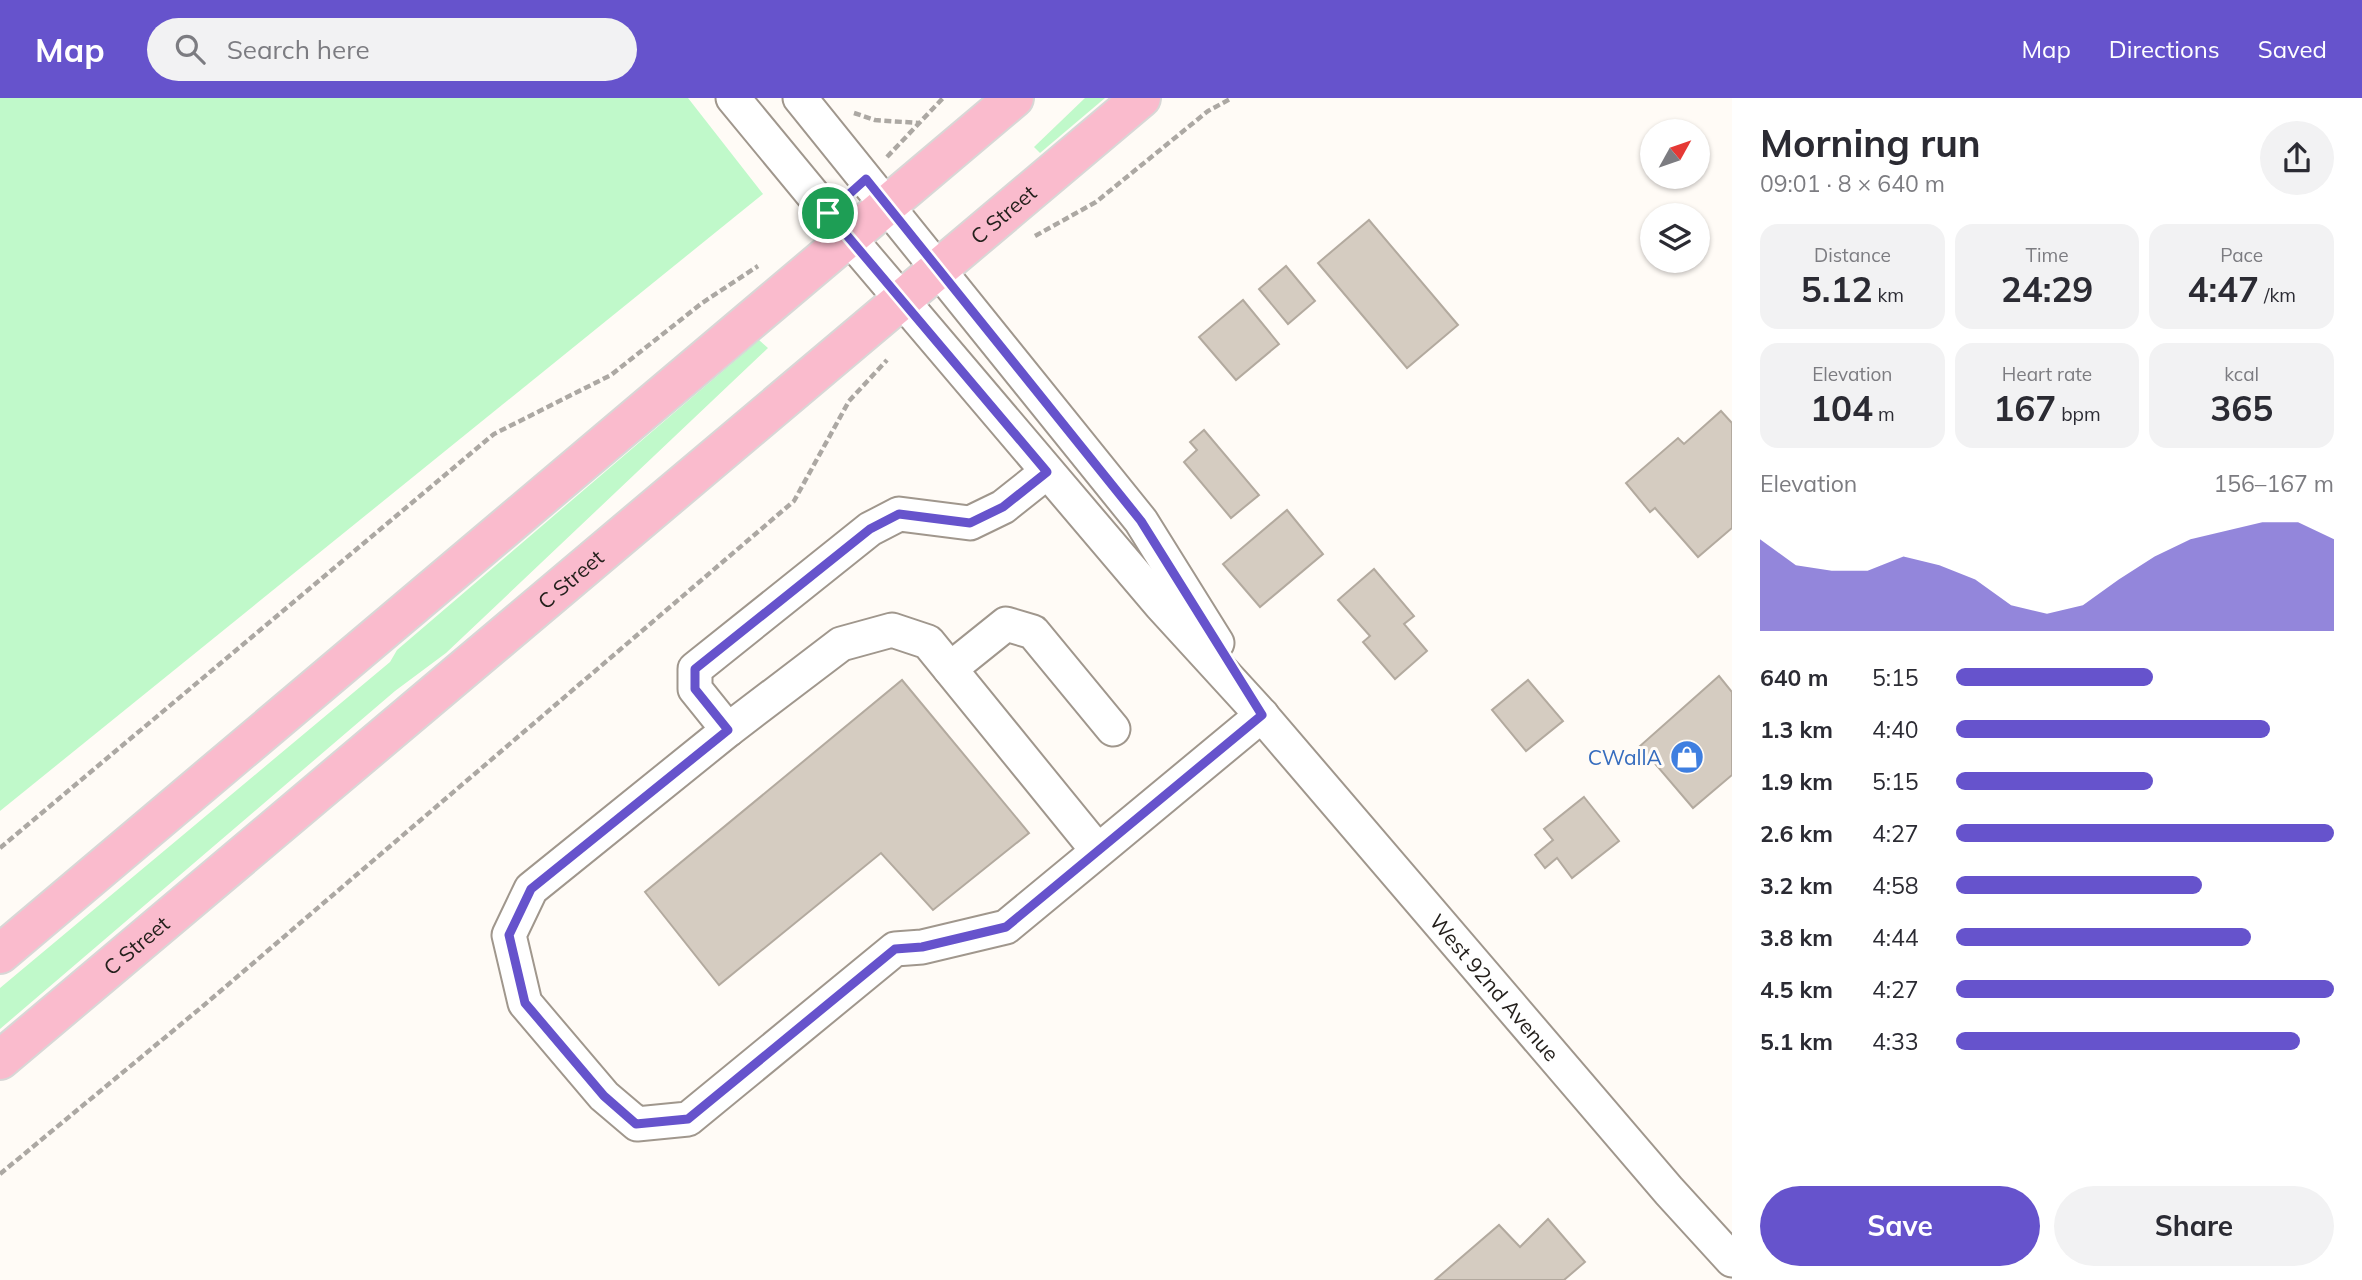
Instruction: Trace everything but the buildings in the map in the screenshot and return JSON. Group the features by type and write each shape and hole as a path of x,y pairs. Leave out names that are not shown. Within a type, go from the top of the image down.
{"main road":[{"path":"0,954 849,237 877,193 1014,98"},
{"name":"C Street","path":"0,1060 911,312 938,269 1141,98"}],"street":[{"name":"West 92nd Avenue","path":"733,98 1161,605 1260,713 1661,1182 1732,1260"},
{"name":"West 92nd Avenue","path":"800,98 1141,521 1260,713"},
{"path":"728,730 695,689 695,669 870,529 899,514 970,523 1003,507 1047,472"},
{"path":"950,669 1006,624 1033,632 1113,729"},
{"path":"1098,851 928,642 892,631 841,644 728,730 531,889 509,935 525,1003 604,1096 636,1124 688,1119 895,949 922,947 1006,927 1098,851 1260,713"},
{"path":"1716,1280 1732,1269"}],"path":[{"path":"877,193 919,124 943,98"},
{"path":"1028,240 1096,202 1208,111 1233,98"},
{"path":"847,110 875,120 919,124"},
{"path":"0,848 494,434 611,374 702,303 766,261"},
{"path":"0,1174 203,1006 794,501 849,401 911,312"}],"green space":[{"path":"0,98 688,98 763,194 0,811"},
{"path":"1085,98 1105,98 1040,153 1034,147"},
{"path":"759,340 768,348 446,653 395,691 0,1029 0,988 390,662 397,650"}],"place":[{"name":"CWallA","path":"1687,757"}],"route":[{"path":"866,179 1141,521 1262,715 1006,927 922,947 895,949 688,1119 636,1124 604,1096 525,1003 509,935 531,889 728,730 695,689 695,669 870,529 899,514 970,523 1003,507 1047,472 828,213 866,179"}]}
